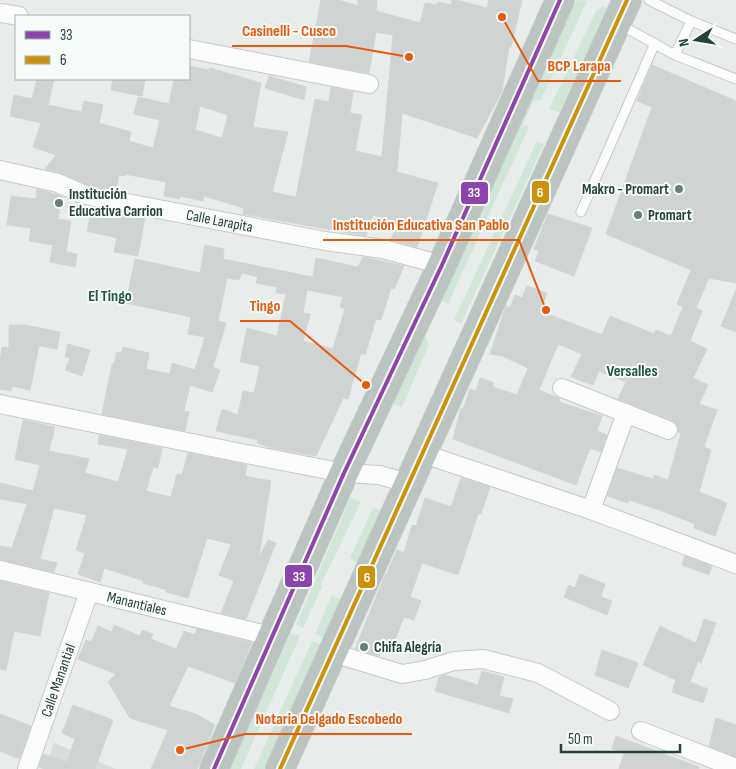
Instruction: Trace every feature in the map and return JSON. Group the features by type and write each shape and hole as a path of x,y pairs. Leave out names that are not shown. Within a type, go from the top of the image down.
{"highway":[{"path":"214,769 274,637 344,473 442,266 560,0"},
{"path":"280,769 408,483 424,454 622,11"}],"street":[{"path":"0,13 15,15"},
{"path":"190,49 369,84"},
{"name":"Calle Larapita","path":"0,170 58,183 85,195 315,239 383,249 442,266"},
{"path":"562,388 668,430"},
{"path":"0,404 344,473 379,475 408,483"},
{"path":"591,510 626,413"},
{"path":"424,454 591,510 736,564"},
{"name":"Manantiales","path":"0,570 274,637"},
{"name":"Calle Manantial","path":"27,769 89,592"},
{"path":"333,653 402,674 425,670 454,661 483,659 538,673 610,711"},
{"path":"641,731 736,768"}],"lane":[{"path":"649,0 691,22 736,39"},
{"path":"622,11 655,43 676,55 736,79"},
{"path":"676,55 691,22"},
{"path":"580,212 655,43"}],"shaded area":[{"path":"54,743 116,769 45,769"}],"green space":[{"path":"576,0 587,1 541,100 534,100 523,124 529,127 448,304 440,300"},
{"path":"603,6 607,8 559,113 549,109 596,11"},
{"path":"537,141 544,144 461,324 454,320"},
{"path":"425,336 429,345 402,407 393,404"},
{"path":"351,497 361,502 321,584 322,587 303,628 296,625"},
{"path":"373,508 382,510 358,564 350,558"},
{"path":"332,595 341,600 325,638 315,634"},
{"path":"291,633 300,636 241,769 229,769"},
{"path":"312,641 321,644 267,769 254,769"}],"building":[{"path":"321,0 338,0 359,6 357,0 377,0 376,11 420,23 425,3 436,5 438,2 451,5 452,0 457,0 487,8 489,0 522,0 511,47 509,47 502,91 477,138 402,113 397,172 438,183 417,247 391,240 397,224 373,215 366,236 243,214 244,208 204,196 203,201 180,196 180,199 164,196 166,182 125,174 125,176 119,175 116,190 88,185 62,173 45,169 56,155 33,147 41,123 10,116 14,95 32,99 37,80 54,80 48,105 82,112 84,101 103,105 99,123 131,132 129,141 153,148 160,120 134,114 138,97 169,104 174,80 190,80 190,66 209,70 210,68 261,83 253,127 288,132 272,192 296,197 315,99 329,102 331,87 353,92 350,113 362,115 355,151 382,157 393,35 376,32 369,73 309,62","holes":["200,106 228,115 222,138 195,130"]},
{"path":"652,65 736,101 736,283 709,278 696,308 702,311 690,341 707,349 693,378 708,385 699,404 717,410 704,447 711,450 699,492 727,503 715,536 694,528 695,524 665,512 629,500 628,503 607,496 617,468 653,479 654,475 668,480 681,433 678,432 677,424 672,420 618,399 626,382 599,371 593,385 571,377 582,354 558,344 539,390 560,399 559,402 602,416 597,431 607,435 601,452 590,448 576,485 453,439 461,408 463,409 470,389 476,391 480,378 494,383 493,387 517,395 528,368 502,356 490,354 506,306 510,308 515,295 522,298 527,286 547,293 540,311 602,335 610,316 654,334 656,330 671,336 683,307 677,304 691,270 606,234 652,107 637,101"},
{"path":"269,76 306,87 304,100 265,88"},
{"path":"113,80 145,80 142,96 111,90"},
{"path":"37,189 62,196 58,219 71,221 66,252 77,254 75,267 50,262 53,245 29,241 31,228 7,225 11,196 36,199"},
{"path":"92,207 145,217 138,256 114,252 117,238 87,231"},
{"path":"548,214 592,228 574,276 535,261 539,251 534,249"},
{"path":"205,245 224,249 223,259 313,277 316,258 358,267 363,257 404,266 394,289 391,288 381,320 376,319 365,355 361,353 348,399 343,398 316,456 272,448 257,443 258,440 216,431 222,409 238,415 243,391 254,393 260,366 240,362 247,328 277,336 286,294 276,293 277,287 256,283 258,277 242,273 239,280 227,278 218,321 226,323 213,367 220,370 212,392 190,385 184,411 189,412 185,431 102,414 112,364 114,364 117,352 121,353 123,347 149,353 146,369 170,374 172,363 195,370 205,337 188,334 191,317 126,303 135,259 200,273","holes":["307,290 343,297 340,307 345,309 333,349 303,341 310,314 303,313"]},
{"path":"736,290 736,332 721,326"},
{"path":"9,325 25,325 60,332 57,349 39,346 30,390 12,386 11,391 0,389 0,361 2,347 9,348"},
{"path":"68,344 90,350 82,376 65,370 70,358 65,357"},
{"path":"23,420 55,427 49,451 89,459 85,473 118,482 128,449 98,444 99,435 162,448 158,468 153,467 146,491 171,497 177,474 182,475 188,453 247,465 245,476 271,481 259,557 268,540 276,543 246,619 221,613 234,581 219,575 231,544 207,538 188,598 166,592 167,590 143,583 144,581 104,568 100,582 78,574 85,553 76,550 87,515 54,508 40,559 57,563 54,572 0,560 0,546 12,548 27,504 0,499 0,483 33,491 40,465 15,459"},
{"path":"461,478 490,487 481,514 478,514 458,575 422,563 410,597 421,601 414,620 404,617 390,652 382,649 379,656 355,649 397,550 404,553 412,525 416,526 425,498 451,507"},
{"path":"685,556 712,566 709,575 682,565"},
{"path":"580,574 605,584 601,597 612,601 607,615 564,597 569,585 575,588"},
{"path":"0,581 49,593 40,636 14,631 6,670 0,669"},
{"path":"704,619 716,623 701,663 698,661 690,682 708,689 703,703 672,692 676,680 643,665 660,626 696,643"},
{"path":"114,625 140,636 142,630 153,634 151,639 176,649 184,631 195,635 197,629 252,643 235,683 188,666 169,706 196,714 215,725 197,769 151,769 168,730 130,718 108,682 116,674 78,659 86,640 91,642 98,626 112,632"},
{"path":"602,650 638,663 628,688 595,675"},
{"path":"482,671 504,677 499,696 513,699 509,713 435,691 439,677 445,675 478,685"},
{"path":"73,705 113,720 95,769 44,769 39,767 43,754 67,762 75,739 62,733"},
{"path":"0,714 31,726 19,759 0,751"},
{"path":"716,718 736,725 736,757 709,746"},
{"path":"616,736 699,767 699,769 619,769 624,753 612,749"}],"transit line":[{"name":"33","path":"214,769 344,473 442,265 560,0"},
{"name":"6","path":"280,769 627,0"}],"place":[{"name":"BCP Larapa","path":"502,17"},
{"name":"Casinelli - Cusco","path":"409,57"},
{"name":"Makro - Promart","path":"679,189"},
{"name":"Institución Educativa Carrion","path":"59,203"},
{"name":"Promart","path":"638,215"},
{"name":"Institución Educativa San Pablo","path":"546,310"},
{"name":"Tingo","path":"366,385"},
{"name":"Chifa Alegría","path":"364,647"},
{"name":"Notaria Delgado Escobedo","path":"180,750"}],"district":[{"name":"El Tingo","path":"110,296"},
{"name":"Versalles","path":"632,371"}]}
